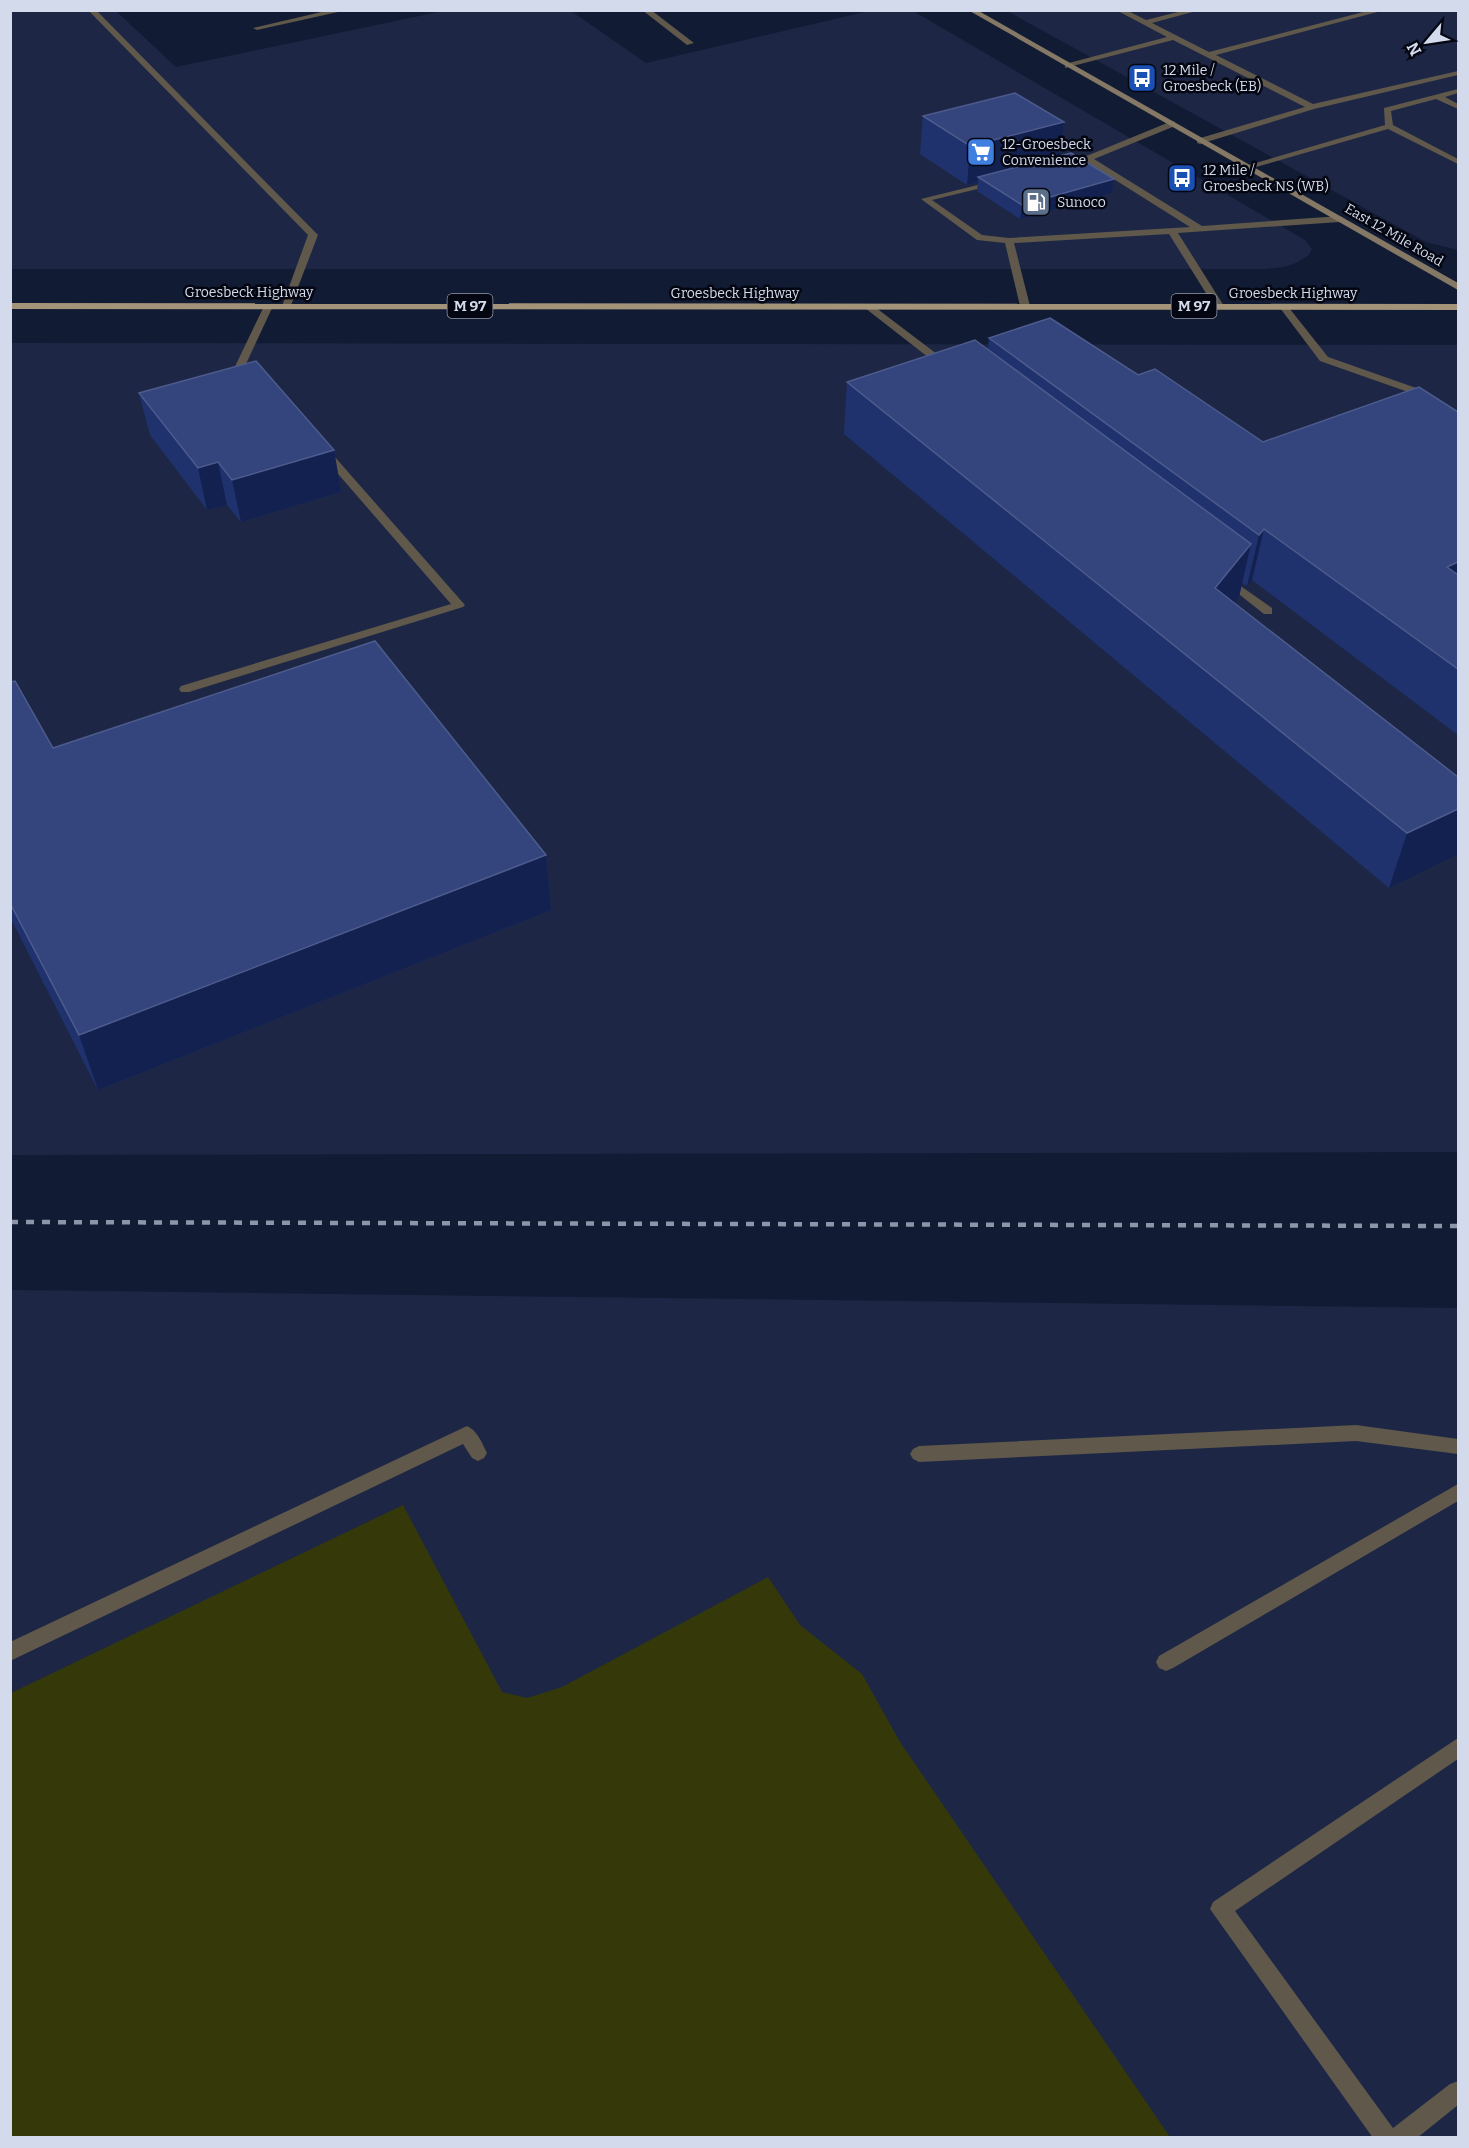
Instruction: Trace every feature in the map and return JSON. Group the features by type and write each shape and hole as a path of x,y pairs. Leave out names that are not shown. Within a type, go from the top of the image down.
{"main road":[{"name":"East 12 Mile Road","path":"971,10 1458,287"},
{"name":"Groesbeck Highway","path":"10,306 1458,307"}],"lane":[{"path":"91,10 313,235 287,306"},
{"path":"257,28 344,10"},
{"path":"645,10 690,43"},
{"path":"1119,10 1312,107"},
{"path":"1144,23 1197,10"},
{"path":"1208,55 1382,10"},
{"path":"1068,66 1173,38"},
{"path":"1200,141 1312,107 1458,73"},
{"path":"1389,126 1387,110 1458,91"},
{"path":"1438,97 1458,107"},
{"path":"1052,167 1086,158 1172,124"},
{"path":"1246,166 1389,126 1458,162"},
{"path":"1086,158 1200,229"},
{"path":"1006,179 925,199 980,238 1009,241 1340,219"},
{"path":"1172,231 1219,306"},
{"path":"1009,241 1025,306"},
{"path":"243,385 232,381 268,306"},
{"path":"868,306 953,371"},
{"path":"1283,306 1323,359 1415,391 1458,419"},
{"path":"185,689 459,604 313,438"},
{"path":"1214,569 1268,611"},
{"path":"919,1454 1356,1433 1458,1447"},
{"path":"10,1652 467,1434 478,1453"},
{"path":"1166,1662 1458,1492"},
{"path":"1387,2138 1220,1909 1458,1748"},
{"path":"1398,2138 1458,2092"}],"shaded area":[{"path":"11,10 116,11 176,67 443,11 571,11 646,63 869,11 913,11 1305,240 1312,249 1309,255 1296,263 1264,269 11,269"},
{"path":"1007,11 1458,11 1458,250 1426,242"},
{"path":"11,343 1458,345 1458,1152 11,1155"},
{"path":"10,1290 1458,1308 1458,2137 11,2137"}],"green space":[{"path":"403,1505 502,1692 527,1698 562,1687 768,1577 800,1625 862,1674 900,1742 1170,2137 11,2137 11,1693"}],"building":[{"path":"1015,93 1064,122 970,146 923,116"},
{"path":"1071,153 1114,179 1022,205 978,177"},
{"path":"1050,318 1138,375 1155,369 1263,442 1419,387 1458,412 1458,562 1447,567 1458,575 1458,669 1264,529 1259,535 989,338"},
{"path":"975,340 1251,544 1215,588 1458,777 1458,809 1407,833 847,382"},
{"path":"256,361 334,450 232,480 218,462 198,468 139,393"},
{"path":"375,641 546,855 79,1035 10,903 10,682 15,681 53,748"}],"railway":[{"path":"10,1222 1458,1226"}],"place":[{"name":"12 Mile / Groesbeck (EB)","path":"1142,78"},
{"name":"12-Groesbeck Convenience","path":"981,152"},
{"name":"12 Mile / Groesbeck NS (WB)","path":"1182,178"},
{"name":"Sunoco","path":"1036,202"}]}
